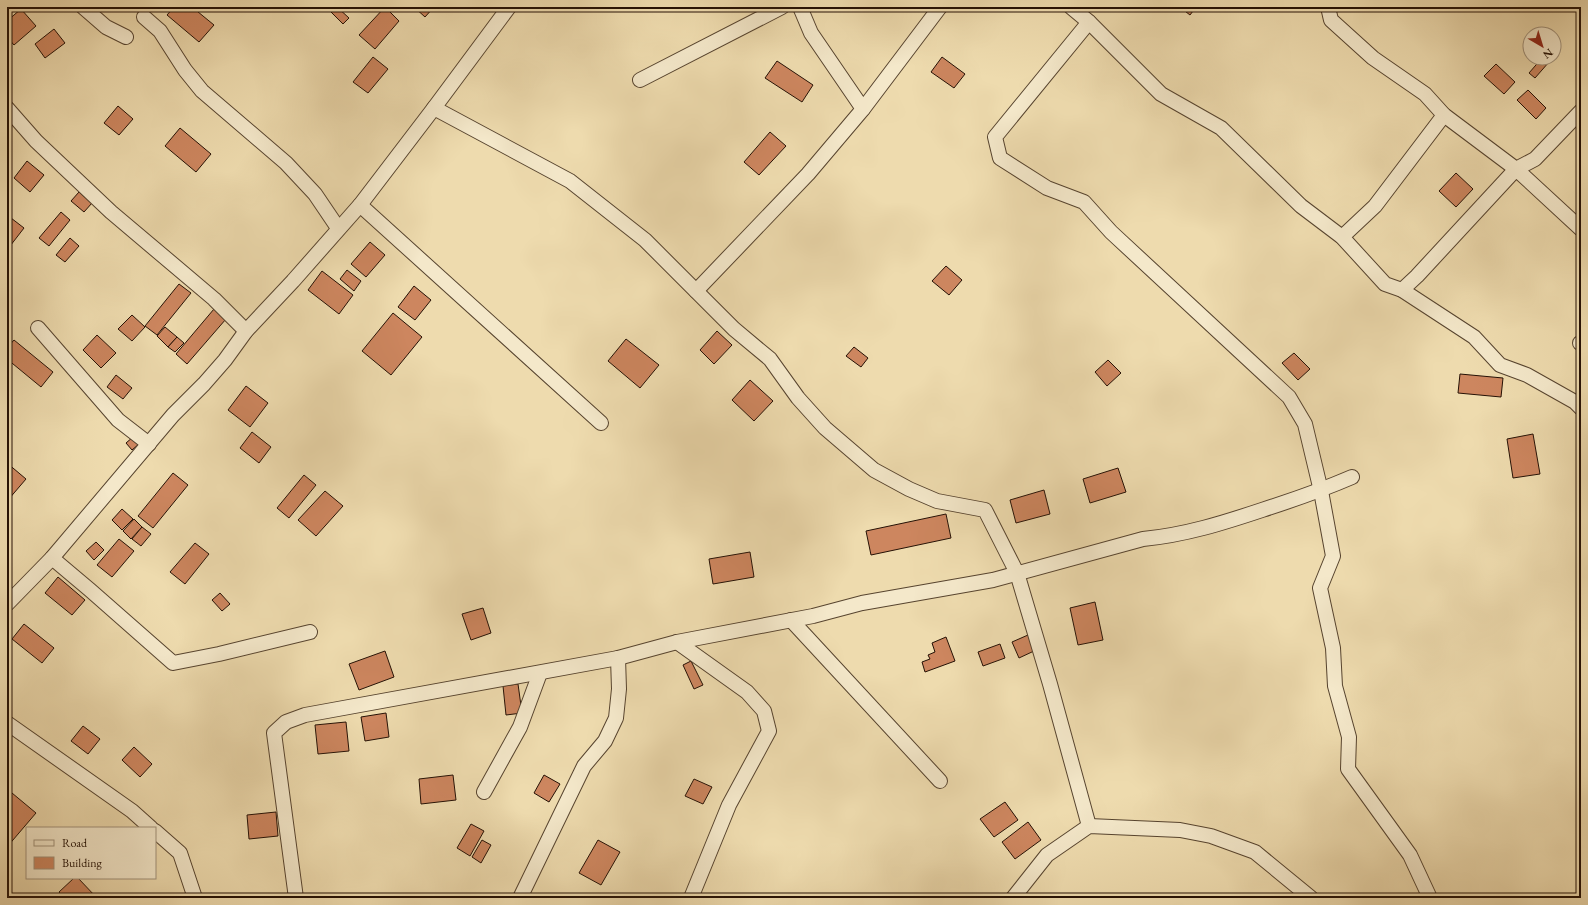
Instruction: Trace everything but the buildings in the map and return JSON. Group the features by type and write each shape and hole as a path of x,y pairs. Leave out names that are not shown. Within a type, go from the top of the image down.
{"street":[{"path":"83,7 106,27 126,37"},
{"path":"7,604 52,558 173,415 204,384 225,360 246,331 293,281 338,228 360,205 509,7"},
{"path":"640,80 782,7"},
{"path":"800,7 811,33 863,109"},
{"path":"696,291 808,174 863,109 940,7"},
{"path":"1071,7 1089,22 1161,94 1221,128 1301,206 1342,238 1385,284 1402,290 1474,337 1500,365 1527,375 1575,402 1581,408"},
{"path":"1328,7 1330,20 1372,58 1424,94 1444,115 1516,169 1581,229"},
{"path":"144,17 160,31 185,70 202,91 286,164 315,194 338,228"},
{"path":"1089,22 995,137 1000,158 1047,188 1084,202 1111,232 1289,397 1305,424 1321,491 1333,556 1320,588 1332,648 1335,686 1349,737 1348,769 1410,855 1430,898"},
{"path":"7,108 36,141 106,207 214,299 246,331"},
{"path":"434,108 570,181 645,240 734,329 770,359 798,398 825,428 874,470 909,489 937,501 985,510 1017,573 1050,684 1089,826"},
{"path":"1402,290 1417,276 1516,169 1535,159 1581,111"},
{"path":"1342,238 1375,206 1444,115"},
{"path":"360,205 600,423"},
{"path":"38,328 118,420 149,444"},
{"path":"296,898 274,733 286,722 305,715 618,658 677,642 813,616 862,603 985,582 1143,539 1165,537 1211,527 1321,491 1352,477"},
{"path":"52,558 173,663 219,654 310,632"},
{"path":"791,620 940,781"},
{"path":"677,642 747,692 764,711 769,731 729,805 691,898"},
{"path":"520,898 584,766 605,741 616,718 619,689 618,658"},
{"path":"484,792 520,727 540,673"},
{"path":"7,724 132,811 150,827"},
{"path":"1013,898 1047,855 1089,826 1180,830 1211,836 1255,852 1311,898"},
{"path":"156,832 180,853 195,898"}]}
